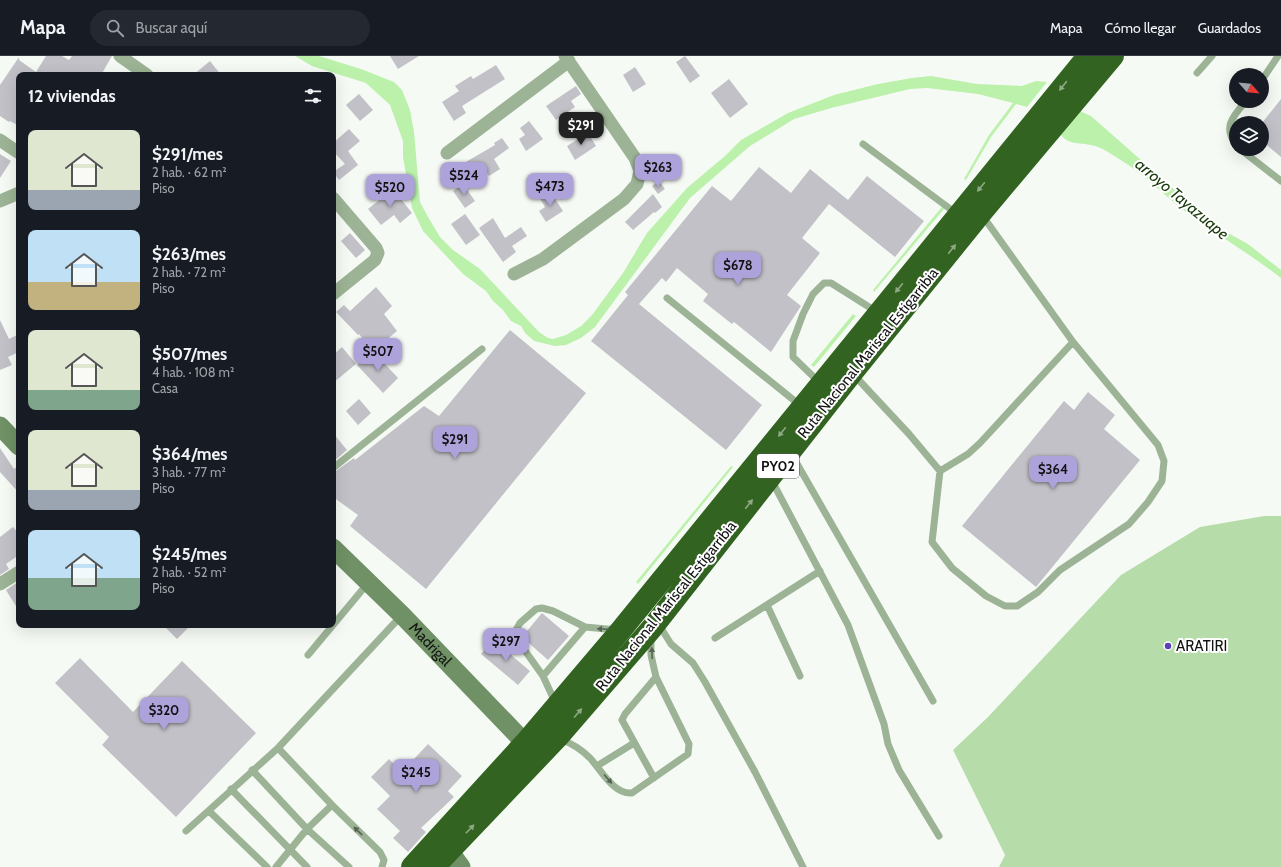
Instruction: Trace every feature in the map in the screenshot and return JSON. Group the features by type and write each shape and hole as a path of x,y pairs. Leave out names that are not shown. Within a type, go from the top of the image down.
{"highway":[{"name":"Ruta Nacional Mariscal Estigarribia","path":"412,867 450,852 525,743 621,630 1088,56"},
{"name":"Ruta Nacional Mariscal Estigarribia","path":"434,867 450,852 557,738 654,624 852,373 981,213 1113,56"}],"street":[{"path":"120,56 143,72"},
{"path":"447,153 567,59 635,158 640,171 637,184 624,199 544,259 514,274"},
{"path":"0,140 16,151"},
{"path":"0,201 16,193"},
{"path":"336,201 376,248 378,253 375,260 336,292"},
{"path":"0,426 16,443"},
{"name":"Madrigal","path":"336,551 402,615 525,743"},
{"path":"0,584 16,574"}],"lane":[{"path":"1197,72 1212,56"},
{"path":"1269,70 1278,56"},
{"path":"1233,116 1240,108"},
{"path":"863,144 958,215"},
{"path":"1249,156 1281,181"},
{"path":"852,373 909,434 940,471 932,542 952,568 986,596 1005,606 1017,606 1038,592 1060,570 1129,524 1148,502 1162,481 1164,461 1158,444 1073,342 981,213"},
{"path":"821,384 793,357 793,341 813,294 824,283 831,283 878,313"},
{"path":"668,298 802,407"},
{"path":"940,471 968,454 1073,342"},
{"path":"336,466 482,349"},
{"path":"790,451 933,701"},
{"path":"770,478 848,625 884,724 888,744 899,770 939,836"},
{"path":"715,638 820,571"},
{"path":"336,621 369,582"},
{"path":"767,605 800,676"},
{"path":"557,706 543,676 516,638 516,630 520,623 536,609 542,608 553,611 585,627 621,630"},
{"path":"186,831 278,748 402,615"},
{"path":"557,738 568,742 579,749 616,788 627,794 632,793 684,758 690,749 689,744 656,677 651,655 654,624"},
{"path":"654,624 671,644 693,663 705,682 756,772 804,867"},
{"path":"543,676 585,627"},
{"path":"308,655 331,628"},
{"path":"654,778 622,722 623,717 656,677"},
{"path":"596,766 634,743"},
{"path":"278,748 332,805 380,852 384,860 382,867"},
{"path":"252,770 307,829 349,867"},
{"path":"231,789 307,867"},
{"path":"276,867 307,829 332,805"},
{"path":"209,811 267,867"}],"shaded area":[{"name":"ARATIRI","path":"1264,516 1281,516 1281,867 999,867 1005,855 953,750 988,717 1121,575 1200,527"}],"water":[{"path":"295,56 319,56 361,69 394,82 402,90 410,110 414,132 420,202 440,237 453,250 480,269 539,332 548,338 553,339 566,335 581,326 592,315 623,273 647,233 687,188 725,156 741,140 788,113 834,95 878,84 912,78 931,76 977,84 1022,86 1036,81 1047,82 1027,107 1016,104 991,137 966,180 964,179 989,135 1013,103 978,94 927,88 910,89 831,108 794,119 750,146 690,198 595,327 581,338 566,345 555,346 534,341 525,333 521,326 511,321 486,291 463,274 423,231 412,208 403,157 403,141 390,105 366,83 336,74 336,72 312,66"},
{"name":"arroyo Tayazuape","path":"1080,111 1091,116 1217,227 1248,244 1281,270 1281,278 1188,214 1130,166 1110,153 1095,146 1071,142 1063,137 1060,133"},
{"path":"946,202 949,203 874,292 873,290"},
{"path":"853,314 856,316 814,367 811,365"},
{"path":"731,466 733,467 638,584 636,582"}],"building":[{"path":"46,56 62,56 69,60 72,56 112,56 103,72 36,72"},
{"path":"390,56 419,56 398,69"},
{"path":"685,56 700,76 690,83 676,62"},
{"path":"19,57 19,60 36,72 16,72 16,124 0,116 0,85"},
{"path":"210,61 219,72 197,72"},
{"path":"496,65 505,79 462,106 466,113 454,121 442,102 459,91 455,86 471,76 473,79"},
{"path":"635,67 646,84 633,92 623,75"},
{"path":"729,79 748,104 730,118 711,93"},
{"path":"576,86 581,94 571,101 575,107 556,120 546,106"},
{"path":"359,94 373,110 360,121 346,105"},
{"path":"1281,99 1281,157 1269,147 1269,116 1268,116"},
{"path":"529,121 543,139 526,151 519,139 525,135 520,128"},
{"path":"349,129 360,141 348,151 358,165 339,180 336,176 336,170 345,164 336,154 336,140"},
{"path":"588,133 596,146 575,160 567,146"},
{"path":"502,138 509,148 494,159 500,169 489,176 484,169 467,180 459,166 495,145 494,143"},
{"path":"0,154 11,161 0,178"},
{"path":"759,167 791,193 810,169 848,200 867,176 924,221 895,257 829,204 802,238 820,253 787,295 801,306 771,352 734,322 732,324 703,301 708,294 677,268 666,282 662,278 639,304 762,405 726,450 591,341 628,295 625,292 712,186 731,201"},
{"path":"659,181 665,189 658,194 652,186"},
{"path":"463,184 475,201 465,208 453,191"},
{"path":"393,189 412,213 400,223 394,215 381,225 368,209"},
{"path":"550,191 563,211 546,222 539,211 545,207 539,197"},
{"path":"653,194 662,207 633,230 625,222"},
{"path":"465,214 480,235 466,245 451,224"},
{"path":"493,218 505,238 521,227 527,236 512,246 516,252 503,262 479,228"},
{"path":"350,233 365,250 356,258 341,241"},
{"path":"376,287 392,306 384,314 397,331 373,351 359,334 358,335 336,312 344,305 350,311"},
{"path":"0,320 9,339 16,336 16,353 8,357 12,365 0,370"},
{"path":"510,330 586,393 426,589 350,526 358,515 336,499 336,471 354,458 355,460 424,406 439,416"},
{"path":"342,347 356,364 336,381 336,352"},
{"path":"373,351 398,378 383,393 357,365"},
{"path":"1088,392 1115,415 1104,429 1140,460 1036,587 962,526 1064,401 1074,410"},
{"path":"359,399 371,413 358,425 346,411"},
{"path":"336,437 347,450 336,459"},
{"path":"0,448 14,469 16,467 16,490 0,472"},
{"path":"13,527 16,530 16,557 6,564 9,569 0,575 0,537"},
{"path":"16,583 16,606 6,590"},
{"path":"542,613 569,636 548,660 522,637"},
{"path":"166,628 188,628 177,639"},
{"path":"493,640 530,671 518,685 481,654"},
{"path":"80,658 133,712 182,661 256,733 176,817 102,745 109,737 55,683"},
{"path":"428,744 462,776 448,791 454,797 421,828 426,832 408,852 393,838 400,831 377,809 390,796 371,777 389,759 402,772"}],"place":[{"name":"ARATIRI","path":"1168,646"}]}
